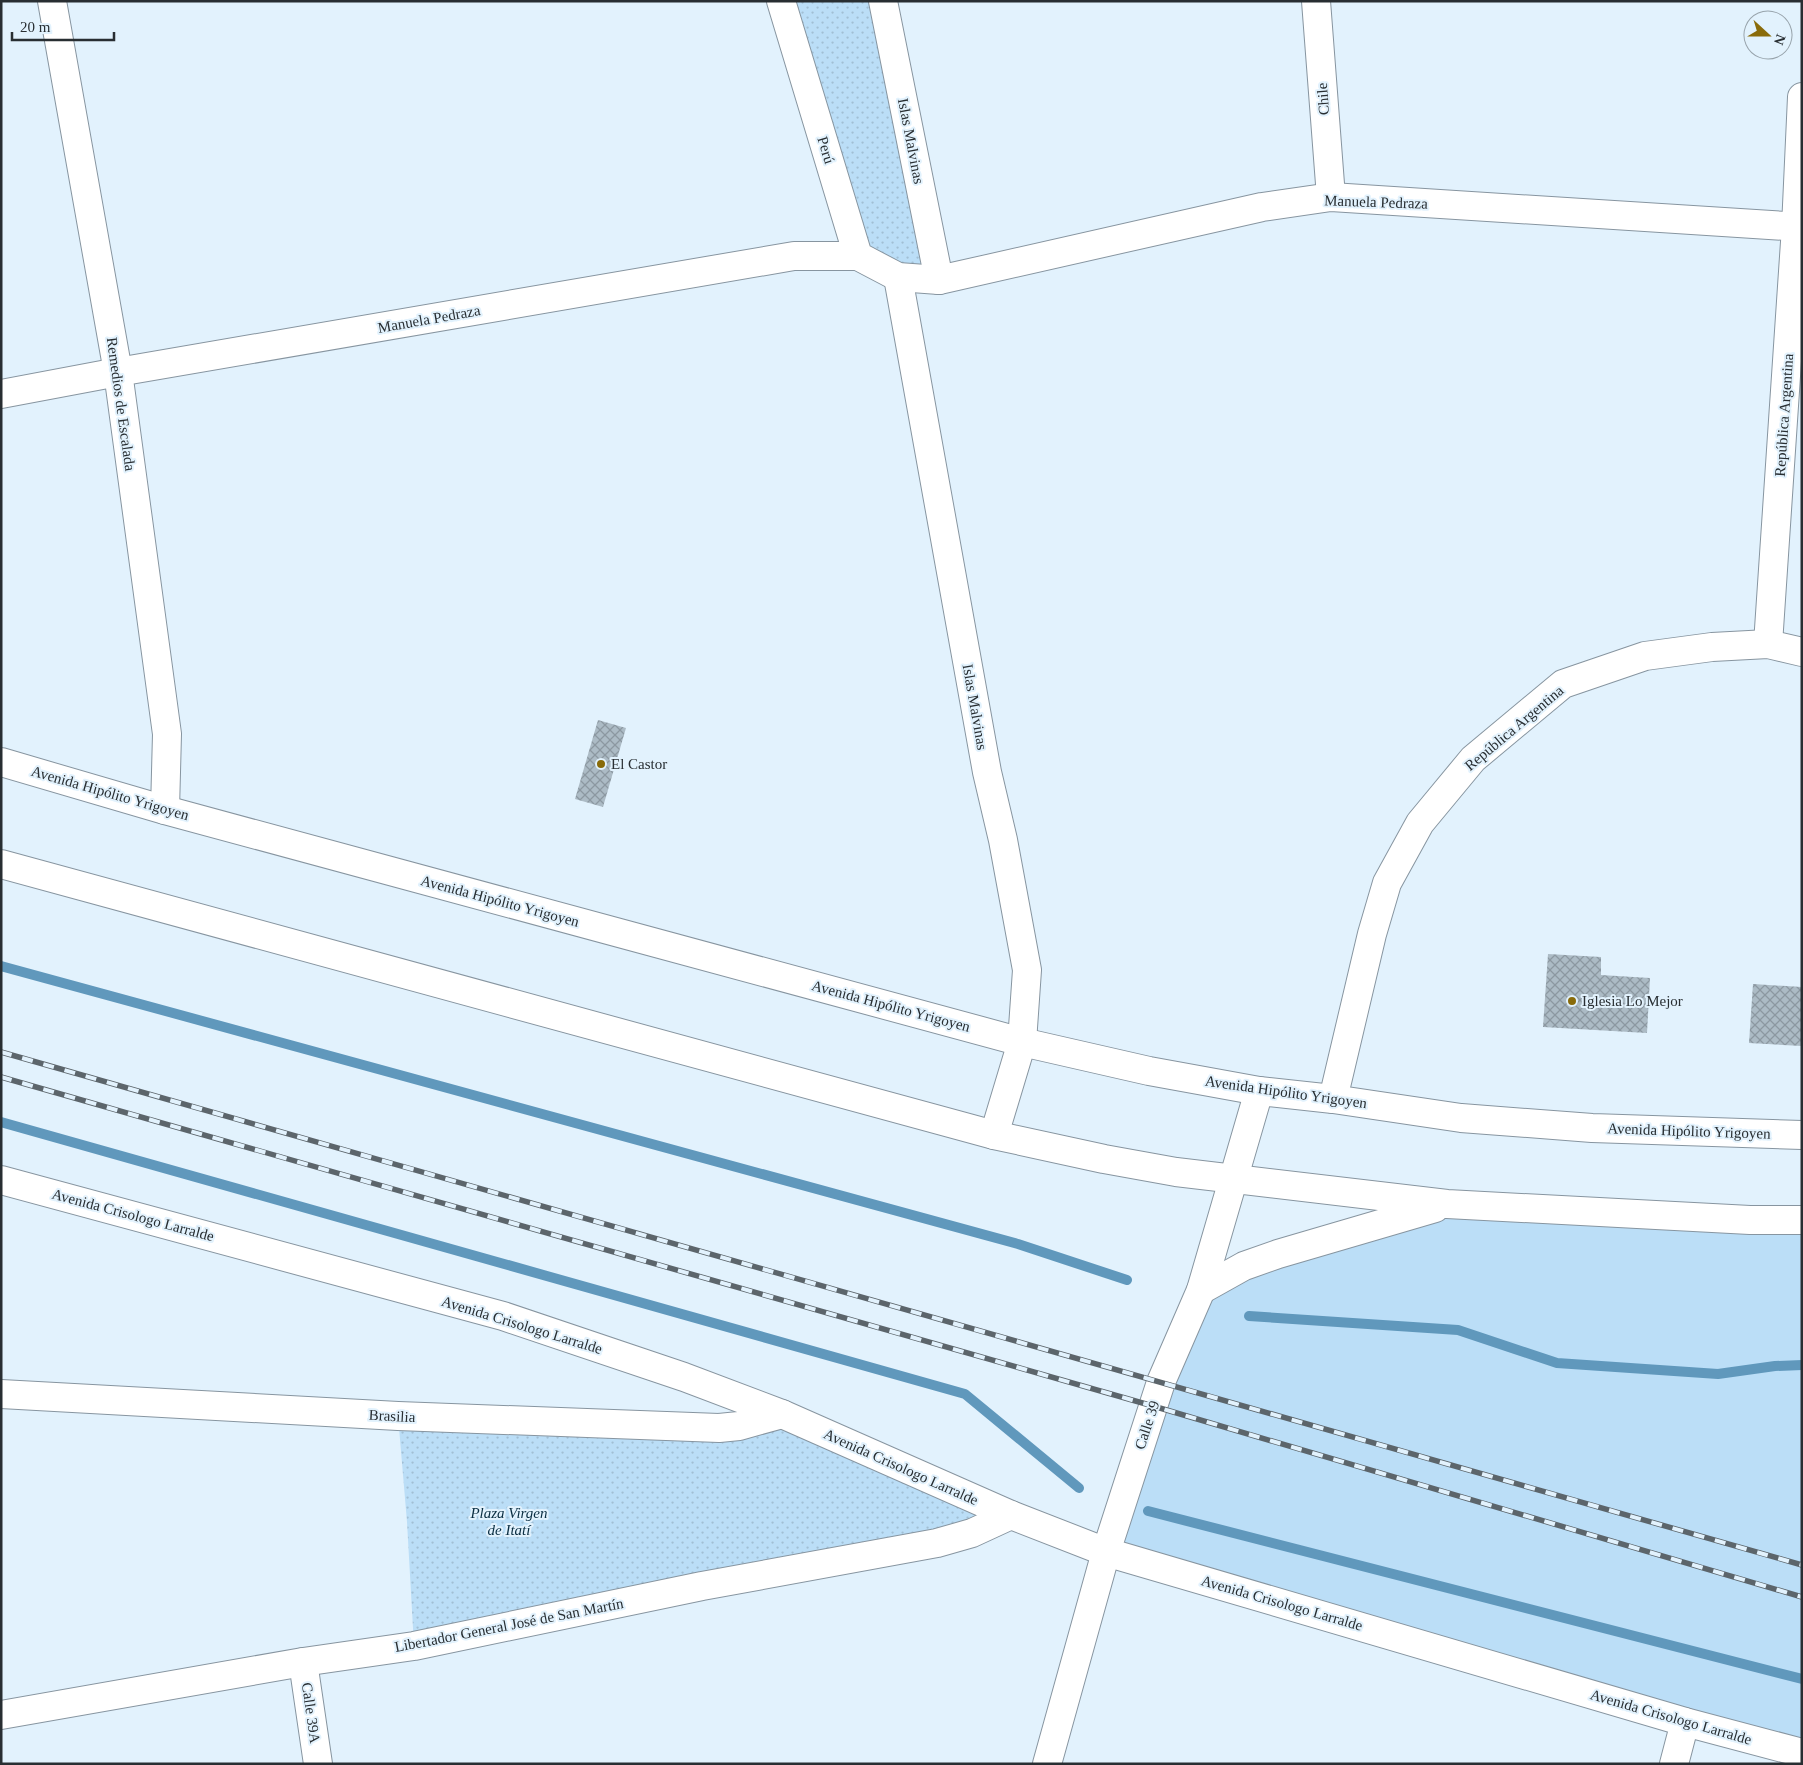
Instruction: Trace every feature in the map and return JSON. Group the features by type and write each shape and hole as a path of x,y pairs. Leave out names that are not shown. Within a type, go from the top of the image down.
{"street":[{"name":"Remedios de Escalada","path":"52,1 118,372 167,734 165,810"},
{"name":"Perú","path":"781,1 858,256"},
{"name":"Islas Malvinas","path":"883,1 939,280"},
{"name":"Chile","path":"1316,1 1331,197"},
{"name":"República Argentina","path":"1768,644 1799,227 1802,97"},
{"name":"Manuela Pedraza","path":"898,277 939,280 1262,207 1331,197 1799,227"},
{"name":"Manuela Pedraza","path":"1,394 118,372 794,256 858,256"},
{"path":"858,256 898,277"},
{"name":"Islas Malvinas","path":"898,277 987,772 1003,840 1027,970 1022,1042 994,1135"},
{"name":"República Argentina","path":"1333,1099 1386,882 1420,823 1473,759 1563,684 1646,656 1712,647 1768,644 1802,652"},
{"name":"Avenida Hipólito Yrigoyen","path":"1,762 165,810 1022,1042 1149,1071 1259,1091 1333,1099 1461,1118 1592,1128 1802,1135"},
{"path":"1,864 994,1135 1104,1159 1233,1180 1447,1204 1750,1220 1802,1220"},
{"name":"Calle 39","path":"1047,1764 1106,1552 1161,1382 1201,1290 1259,1091"},
{"name":"Avenida Crisologo Larralde","path":"1,1180 503,1316 684,1377 782,1414 1011,1515 1106,1552 1685,1722 1802,1753"},
{"path":"1201,1290 1244,1266 1278,1254 1447,1204"},
{"name":"Brasilia","path":"1,1394 398,1416 719,1428 739,1426 782,1414"},
{"name":"Libertador General José de San Martín","path":"1,1715 303,1662 414,1646 702,1586 937,1543 972,1533 1011,1515"},
{"name":"Calle 39A","path":"303,1662 318,1764"},
{"path":"1674,1764 1685,1722"}],"green space":[{"path":"781,1 883,1 939,280 858,256"},
{"path":"1447,1204 1802,1220 1802,1752 1106,1552 1201,1290"},
{"name":"Plaza Virgen de Itatí","path":"782,1414 1011,1515 414,1646 407,1522 398,1416"}],"building":[{"name":"El Castor","path":"598,720 626,728 603,807 575,799"},
{"path":"1548,954 1601,957 1601,975 1650,978 1647,1033 1543,1027"},
{"path":"1753,984 1802,987 1802,1046 1749,1043"}],"waterway":[{"path":"1,966 1018,1244 1127,1280"},
{"path":"1,1122 965,1394 1079,1488"},
{"path":"1249,1316 1458,1330 1557,1363 1718,1374 1775,1366 1802,1365"},
{"path":"1148,1511 1802,1679"}],"railway":[{"path":"1,1052 1802,1565"},
{"path":"1,1077 1153,1406 1802,1597"}],"place":[{"name":"El Castor","path":"601,764"},
{"name":"Iglesia Lo Mejor","path":"1572,1001"}]}
